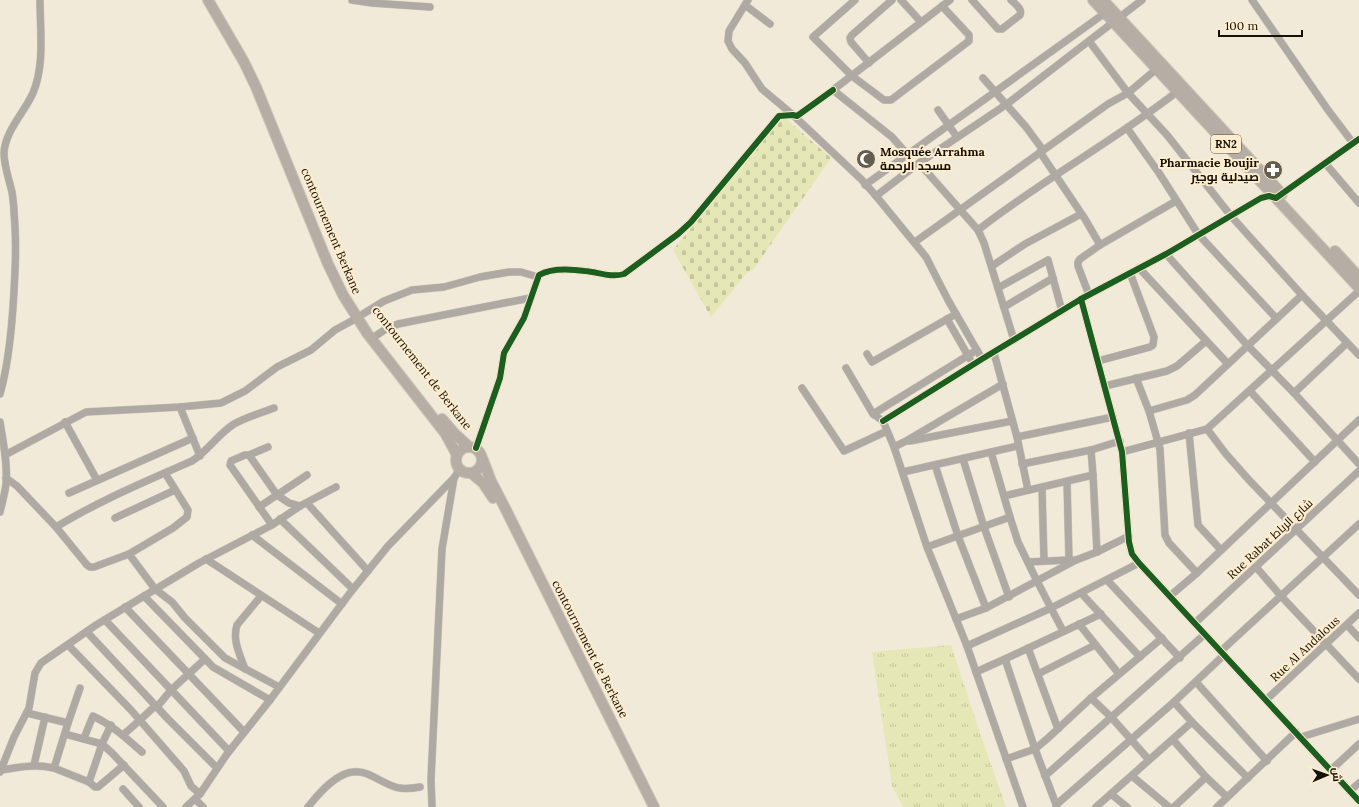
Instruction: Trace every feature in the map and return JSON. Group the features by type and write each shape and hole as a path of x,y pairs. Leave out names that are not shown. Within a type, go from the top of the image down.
{"highway":[{"name":"contournement Berkane","path":"208,0 256,86 328,264 343,295 360,316 444,433 457,455"},
{"name":"contournement de Berkane","path":"216,0 262,83 339,272 360,316 377,335 454,433 472,447"},
{"name":"RN2","path":"1093,0 1105,13 1117,20"},
{"name":"RN2","path":"1103,0 1117,20 1279,196 1359,289"},
{"name":"RN2","path":"1160,66 1178,91 1359,278"},
{"path":"471,473 478,470 483,460 481,453 472,447 461,449 457,455 456,463 460,469 467,473 471,473 482,483 492,497 648,807"},
{"name":"contournement de Berkane","path":"483,460 491,481 654,807"}],"street":[{"path":"0,394 10,340 16,247 12,192 7,175 4,153 6,141 24,111 33,92 37,76 41,55 40,0"},
{"path":"352,0 430,7"},
{"path":"855,0 813,37 852,76 884,100 891,100 969,41 969,35 942,6"},
{"path":"869,63 850,42 850,38 892,0"},
{"path":"901,0 921,22"},
{"path":"472,447 500,378 504,353 520,325 538,277 541,274 556,270 583,270 614,275 624,274 678,234 691,222 779,116 797,116 804,112 950,0"},
{"path":"972,0 998,29 1002,30 1020,16 1021,13 1011,0"},
{"path":"876,196 919,163 1007,104 1142,0"},
{"path":"883,421 1081,299 1166,254 1261,198 1279,196 1356,141 1328,110 1252,0"},
{"path":"770,24 747,2 729,31 728,41 732,49 744,63 762,90 793,115 862,180 915,242 926,257 982,359"},
{"path":"865,185 1105,13"},
{"path":"1089,41 1128,93 1176,146 1231,216 1302,295 1359,355"},
{"path":"915,242 1108,104 1128,93 1160,66"},
{"path":"983,78 1026,127 1100,245"},
{"path":"834,90 892,137 911,169"},
{"path":"978,230 1001,212 1056,174 1148,114 1178,91"},
{"path":"938,110 957,137"},
{"path":"1127,128 1198,234 1276,318"},
{"path":"1325,162 1359,203"},
{"path":"919,163 978,230 992,266 1014,340"},
{"path":"1089,295 1078,266 1078,262 1083,256 1176,201"},
{"path":"992,266 1025,244 1081,214"},
{"path":"1166,254 1248,346 1294,393 1359,464"},
{"path":"998,288 1048,260 1062,311"},
{"path":"1138,268 1228,364"},
{"path":"5,455 86,412 210,405 230,399 245,391 277,367 311,350 335,330 384,301 412,290 444,287 480,277 509,272 521,272 538,277"},
{"path":"1098,361 1153,345 1154,337 1130,273"},
{"path":"1004,307 1052,278"},
{"path":"1122,452 1207,429 1272,371 1359,289"},
{"path":"1149,411 1186,400 1195,395 1302,295"},
{"path":"377,335 398,324 530,298"},
{"path":"1081,299 1120,441 1132,554 1359,801"},
{"path":"867,354 872,362 956,314"},
{"path":"947,318 973,365"},
{"path":"1105,386 1172,369 1206,341"},
{"path":"1294,393 1347,343"},
{"path":"873,414 977,350"},
{"path":"994,353 1017,437 1028,490"},
{"path":"846,368 873,414 883,421 894,447 927,547 967,646 1023,807"},
{"path":"1136,378 1149,411 1160,449 1165,535 1169,543 1197,573"},
{"path":"894,447 906,442 1003,384"},
{"path":"802,388 844,451 887,431"},
{"path":"1250,391 1315,462"},
{"path":"180,407 200,456"},
{"path":"56,527 88,508 192,461 200,456 234,424 274,408"},
{"path":"1017,437 1113,417"},
{"path":"1170,596 1197,573 1359,420"},
{"path":"906,442 1012,421"},
{"path":"0,422 5,455 3,469 6,478 6,485 0,512"},
{"path":"65,422 98,480"},
{"path":"1207,429 1226,454 1359,595"},
{"path":"1189,433 1198,525 1221,550"},
{"path":"69,493 193,438"},
{"path":"1022,464 1091,450 1120,441"},
{"path":"903,472 1018,446"},
{"path":"268,447 249,455 231,460 230,465 272,525"},
{"path":"1091,450 1094,475 1096,552"},
{"path":"990,452 1018,542 1063,631"},
{"path":"249,455 276,495 289,503 300,506"},
{"path":"963,459 984,527 1009,597"},
{"path":"935,464 958,536 986,608"},
{"path":"186,807 198,796 229,751 270,700 353,589 388,546 454,478 460,469"},
{"name":"Rue Rabat شارع الرباط","path":"1195,623 1359,471"},
{"path":"6,478 17,486 56,527 90,567 94,567 129,554 173,528 189,515 188,510 165,473"},
{"path":"259,507 308,475"},
{"path":"1004,496 1094,475"},
{"path":"432,807 431,779 442,557 445,526 454,478"},
{"path":"1067,482 1073,560"},
{"path":"0,771 14,737 31,703 35,673 38,665 105,620 155,589 206,559 272,525 300,506 336,487"},
{"path":"1042,488 1044,561"},
{"path":"115,518 175,490"},
{"path":"307,503 368,571"},
{"path":"927,547 1010,518"},
{"path":"280,520 353,589"},
{"path":"1005,660 1034,749 1057,806 1196,682 1281,596 1359,524"},
{"path":"252,535 342,604"},
{"path":"956,619 986,608 1009,597 1073,560 1096,552 1129,536"},
{"path":"129,554 155,589 176,606 185,618 226,658 279,687"},
{"path":"206,559 260,596 320,633"},
{"path":"1028,562 1073,560"},
{"path":"967,646 1051,608 1139,563"},
{"path":"1256,567 1281,596 1359,679"},
{"path":"1107,580 1180,658"},
{"path":"1081,593 1140,656"},
{"path":"144,596 205,659 219,671 270,700"},
{"path":"245,669 236,641 235,629 260,596"},
{"path":"126,607 244,732"},
{"name":"Rue Al Andalous","path":"1266,700 1359,613"},
{"path":"976,672 1005,660 1100,614"},
{"path":"105,620 229,751"},
{"path":"1079,624 1095,646 1119,674"},
{"path":"1347,625 1359,638"},
{"path":"87,632 156,707 217,768"},
{"path":"1045,776 1180,658 1205,634"},
{"path":"1006,759 1034,749 1162,638"},
{"path":"68,645 140,720 184,770 203,807"},
{"path":"1038,674 1095,646"},
{"path":"1028,648 1058,729"},
{"path":"123,734 156,707 205,659"},
{"path":"1196,682 1267,760"},
{"path":"54,768 80,688"},
{"path":"1091,698 1112,718 1148,760"},
{"path":"1174,702 1248,778"},
{"path":"27,713 68,723"},
{"path":"84,738 92,716 111,725 142,752"},
{"path":"34,766 45,717"},
{"path":"1217,807 1267,760 1298,735 1359,719"},
{"path":"1096,807 1192,722"},
{"path":"89,782 102,744 111,725"},
{"path":"65,734 102,744 164,807"},
{"path":"1172,740 1227,798"},
{"path":"1331,770 1359,744"},
{"path":"0,771 42,766 54,768 98,787 124,765"},
{"path":"308,807 323,789 340,776 358,771 396,788 407,790 420,787"},
{"path":"1132,776 1169,807"},
{"path":"1174,807 1206,777"},
{"path":"1350,791 1359,783"},
{"path":"122,790 139,807"},
{"path":"1111,794 1127,807"}],"green space":[{"path":"784,117 831,158 753,270 746,274 711,317 673,250"},
{"path":"951,645 1006,807 903,807 892,786 872,652"}],"cycle path":[{"path":"476,448 500,378 504,353 524,318 539,275 555,270 579,270 609,275 624,274 678,234 691,222 779,116 797,116 833,90"},
{"path":"883,421 1081,299 1166,254 1261,198 1269,196 1276,198 1359,139"},
{"path":"1081,299 1122,452 1129,542 1132,554 1359,801"}],"place":[{"name":"Mosquée Arrahma مسجد الرحمة","path":"866,159"},
{"name":"Pharmacie Boujir صيدلية بوجير","path":"1273,170"}]}
